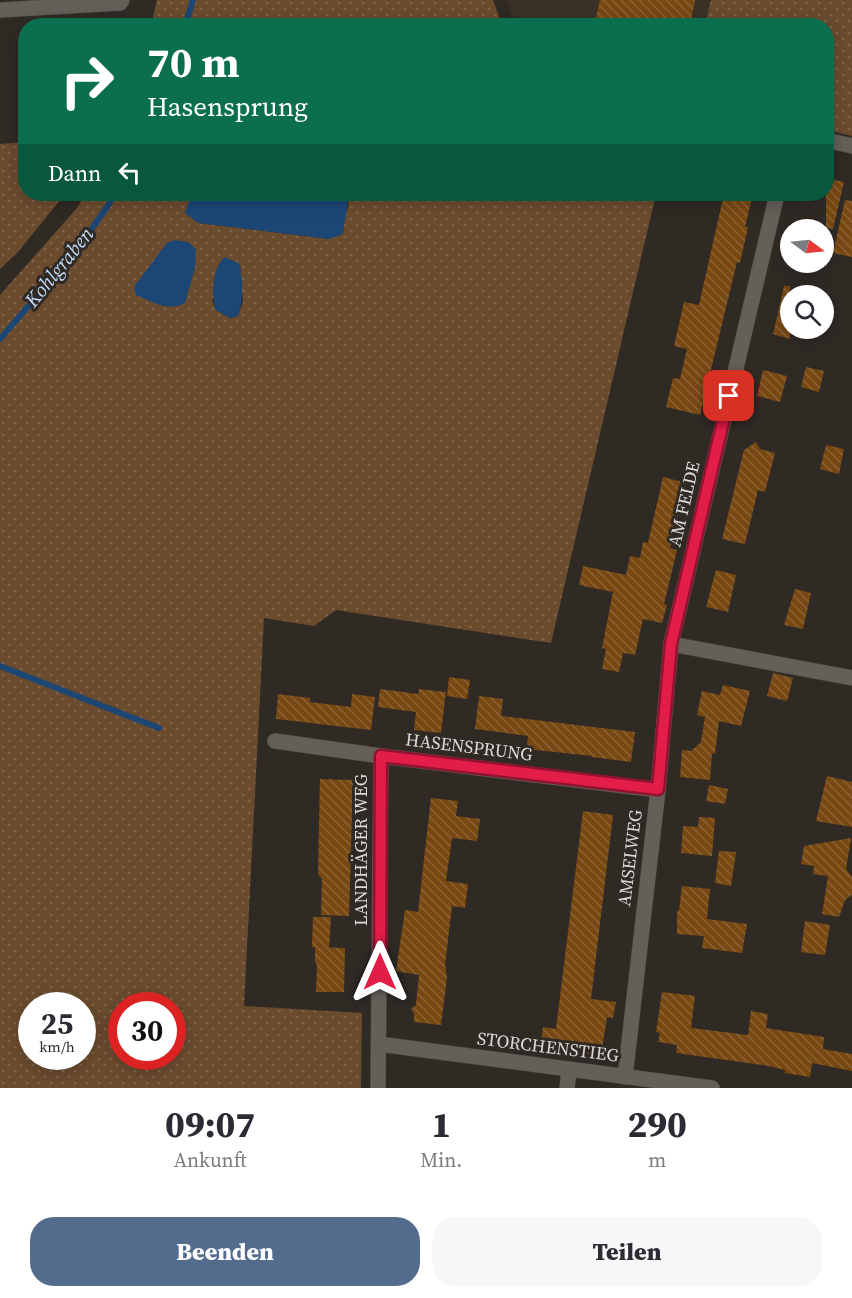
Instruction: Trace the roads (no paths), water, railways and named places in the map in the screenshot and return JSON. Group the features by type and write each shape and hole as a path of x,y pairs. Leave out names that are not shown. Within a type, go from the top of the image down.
{"street":[{"path":"0,10 120,3 123,0"},
{"path":"834,142 852,146"},
{"name":"AM FELDE","path":"671,644 775,201"},
{"path":"671,644 852,678"},
{"name":"AMSELWEG","path":"625,1077 658,789 671,644"},
{"name":"HASENSPRUNG","path":"275,741 658,789"},
{"name":"LANDHÄGER WEG","path":"378,1088 381,756"},
{"name":"STORCHENSTIEG","path":"380,1044 712,1088"},
{"path":"567,1088 568,1070"}],"water":[{"path":"189,201 348,201 343,234 329,239 198,223 185,213"},
{"path":"174,240 188,242 196,249 195,268 185,303 172,307 154,303 136,295 134,289 167,243"},
{"path":"225,257 240,264 242,297 240,309 238,316 230,318 216,310 213,297 217,268"}],"waterway":[{"name":"Kohlgraben","path":"187,18 193,0"},
{"name":"Kohlgraben","path":"0,339 79,247 111,201"},
{"path":"0,666 159,728"}]}
